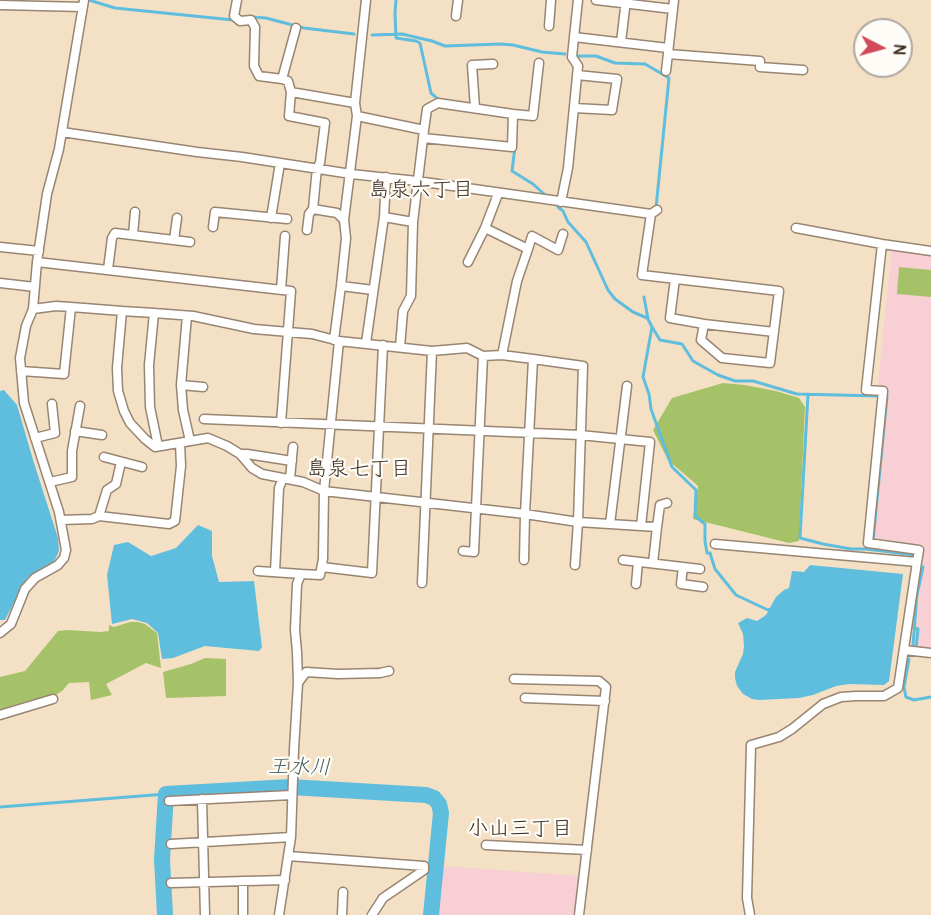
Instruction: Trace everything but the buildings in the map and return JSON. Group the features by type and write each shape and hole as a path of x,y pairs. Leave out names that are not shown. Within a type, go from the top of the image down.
{"street":[{"path":"237,0 234,16 240,21 250,20 255,27 254,66 259,76 288,81 291,92 288,116 325,123 313,209 309,214 307,230"},
{"path":"258,571 320,575 322,567 324,491 331,424 345,220 357,116 355,103 366,0"},
{"path":"456,16 458,0"},
{"path":"549,26 551,0"},
{"path":"561,202 568,168 578,66 572,57 578,0"},
{"path":"596,0 674,4 666,71"},
{"path":"621,42 626,2"},
{"path":"0,5 83,4 59,150 47,194 33,309 26,326 20,358 24,403 61,520 66,550 64,558 58,565 35,578 25,589 11,624 0,633"},
{"path":"282,79 296,28"},
{"path":"574,37 621,42 668,51 760,61 760,67 803,70"},
{"path":"400,347 403,312 411,296 413,222 427,109 438,103 533,116 538,63"},
{"path":"475,108 472,65 493,64"},
{"path":"574,108 612,110 617,80 577,75"},
{"path":"291,92 355,103"},
{"path":"357,116 424,134 512,147 513,114"},
{"path":"62,132 498,194 654,212 642,276 779,291 770,363 722,358 701,340 704,324"},
{"path":"271,218 280,163"},
{"path":"366,343 384,218 386,177"},
{"path":"468,262 498,194"},
{"path":"313,209 337,213 345,220"},
{"path":"133,235 135,212"},
{"path":"213,227 215,212 287,219"},
{"path":"174,240 177,218"},
{"path":"384,218 413,222"},
{"path":"484,228 528,249"},
{"path":"796,228 931,251"},
{"path":"108,269 112,238 115,233 190,242"},
{"path":"502,356 517,281 532,236 558,250 563,234"},
{"path":"281,290 285,236"},
{"path":"750,915 747,898 751,745 779,737 823,704 841,697 884,696 898,688 919,550 868,543 883,391 866,390 882,244"},
{"path":"0,247 39,251"},
{"path":"37,262 291,291 281,423"},
{"path":"675,279 670,318 774,332"},
{"path":"0,283 35,287"},
{"path":"341,286 373,290"},
{"path":"33,309 56,306 187,316 254,329 312,334 337,340 432,351 467,348 483,356 533,359 583,366 575,565"},
{"path":"21,371 64,374 71,307"},
{"path":"122,311 117,368 118,391 130,423 155,447 208,438 240,454 252,468 262,474 303,482 324,491 475,507 578,522 657,527"},
{"path":"154,313 149,365 150,407 158,446"},
{"path":"187,316 181,385 183,410 190,441"},
{"path":"322,567 372,573 382,345"},
{"path":"422,584 432,351"},
{"path":"464,551 474,552 483,356"},
{"path":"524,560 533,359"},
{"path":"181,385 203,387"},
{"path":"610,524 627,386"},
{"path":"35,438 55,433 52,404"},
{"path":"50,482 72,477 72,451 80,406"},
{"path":"204,418 580,435 650,442 641,526"},
{"path":"75,431 102,435"},
{"path":"61,520 92,519 99,516 169,524 175,520 181,466 180,443"},
{"path":"275,572 279,488 287,479 293,447"},
{"path":"240,454 292,461"},
{"path":"104,457 142,467"},
{"path":"99,516 107,490 116,484 121,462"},
{"path":"653,563 660,505 667,503"},
{"path":"715,544 918,562"},
{"path":"623,560 700,569"},
{"path":"636,584 638,562"},
{"path":"683,567 681,584 703,587"},
{"path":"279,915 291,837 298,683 295,630 297,584 301,574"},
{"path":"904,650 931,653"},
{"path":"298,683 306,672 380,673 388,670"},
{"path":"514,679 599,681 606,687 579,915"},
{"path":"525,698 604,700"},
{"path":"0,715 53,699"},
{"path":"169,801 292,795"},
{"path":"202,799 205,915"},
{"path":"171,844 291,837"},
{"path":"486,845 587,850"},
{"path":"288,856 424,866 424,870 383,898 372,915"},
{"path":"171,883 285,880"},
{"path":"243,881 243,915"},
{"path":"342,915 343,892"}],"shaded area":[{"path":"892,249 931,252 931,648 915,646 924,545 873,538 888,395 878,384"},
{"path":"442,866 579,876 575,915 437,915"}],"green space":[{"path":"899,267 931,270 931,297 897,294"},
{"path":"723,383 776,391 799,398 805,407 799,541 789,543 693,519 698,486 668,460 653,430 672,398"},
{"path":"130,622 145,624 157,633 161,668 146,663 106,684 112,695 91,700 89,682 69,683 53,697 0,712 0,677 25,671 58,631 109,631 109,625 114,627"},
{"path":"205,658 226,659 226,696 166,698 163,672"}],"water":[{"path":"4,390 17,405 58,538 59,551 54,562 27,578 5,620 0,620 0,391"},
{"path":"198,525 212,531 212,556 219,582 254,581 262,647 259,651 205,646 173,658 162,659 158,633 147,623 132,619 112,624 107,575 114,545 128,542 151,556 176,548"},
{"path":"810,565 903,574 889,681 884,685 836,686 799,698 752,699 743,694 735,678 744,646 743,634 738,623 747,618 757,621 766,615 776,597 789,588 792,571 804,572"}],"waterway":[{"path":"89,0 115,8 233,20"},
{"path":"396,0 396,38 420,43 431,93 439,100"},
{"path":"252,17 266,18 304,28 354,34"},
{"path":"372,35 402,34 445,46 500,44 565,54"},
{"path":"576,56 596,56 615,63 645,64 669,78 656,208"},
{"path":"515,147 512,171 544,194"},
{"path":"558,207 586,242 608,290 615,299 633,312 647,318"},
{"path":"644,297 648,319 652,327 643,377 651,409 672,467 696,490 695,516 705,524 707,553 710,553 715,569 736,595 768,610 772,609"},
{"path":"652,327 660,340 682,344 693,361 718,375 735,381 753,381 797,394 878,396"},
{"path":"808,394 800,538 851,549 915,555"},
{"path":"873,541 887,396"},
{"path":"913,645 917,595 923,567"},
{"path":"914,628 918,629 916,649 918,649"},
{"path":"909,659 904,687 906,697 914,700 931,697"},
{"name":"王水川","path":"165,915 162,859 166,794 290,787 426,795 434,798 439,804 441,813 431,915"},
{"path":"0,807 166,794"}],"district":[{"name":"島泉六丁目","path":"421,191"},
{"name":"島泉七丁目","path":"359,470"},
{"name":"小山三丁目","path":"520,830"}]}
